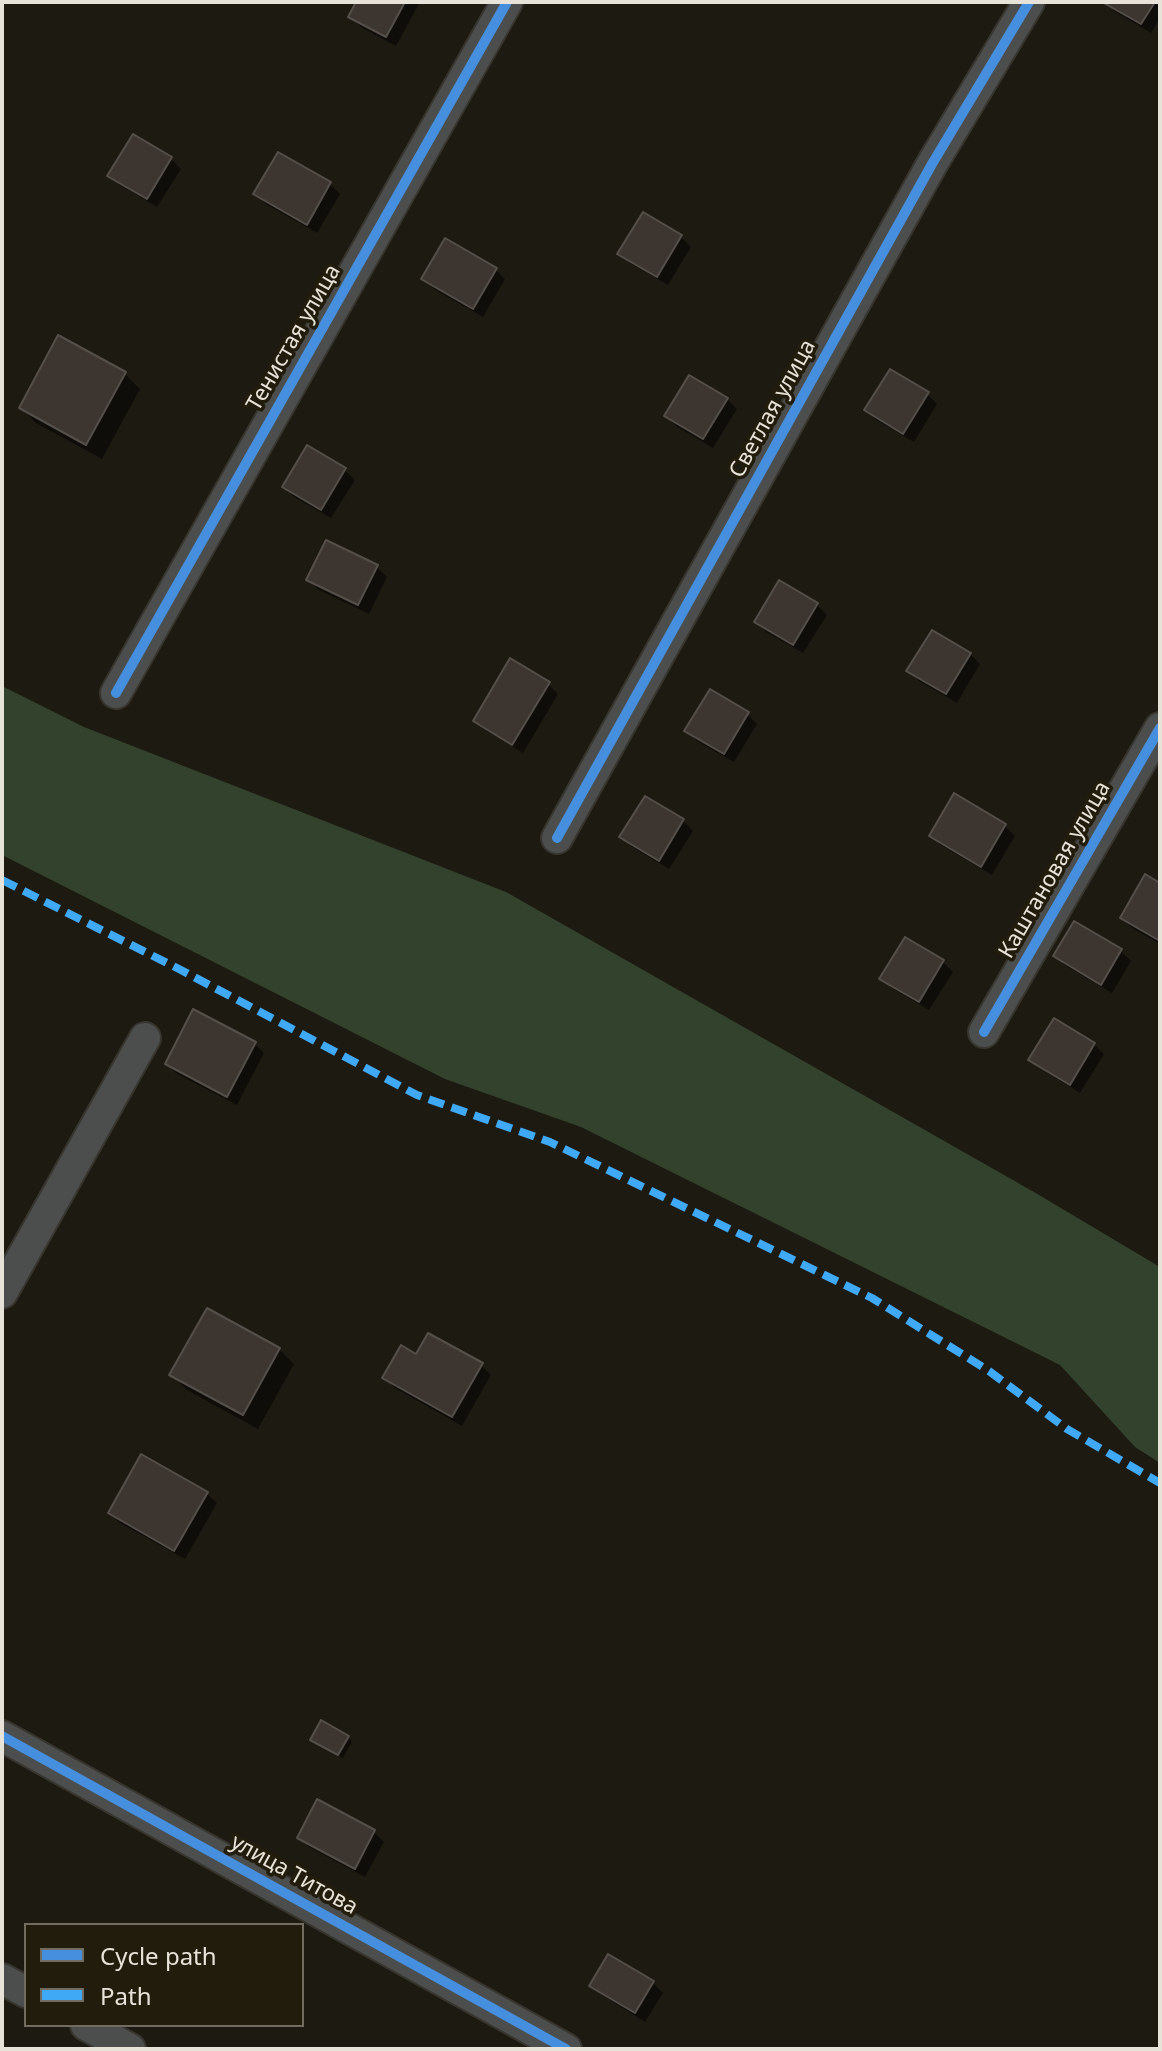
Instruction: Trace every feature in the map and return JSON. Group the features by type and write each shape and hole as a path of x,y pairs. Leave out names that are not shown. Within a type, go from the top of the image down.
{"street":[{"name":"Тенистая улица","path":"116,693 507,2"},
{"name":"Светлая улица","path":"557,838 932,164 1029,2"},
{"name":"Каштановая улица","path":"984,1032 1160,728"},
{"path":"2,1293 145,1038"},
{"name":"улица Титова","path":"2,1736 566,2049"},
{"path":"2,1979 24,1991"},
{"path":"90,2027 130,2049"}],"green space":[{"path":"2,686 84,727 506,892 1160,1267 1160,1463 1135,1447 1060,1365 581,1127 445,1079 2,855"}],"building":[{"path":"356,2 405,2 386,37 348,17"},
{"path":"1102,2 1155,2 1141,24"},
{"path":"133,134 172,157 147,199 107,176"},
{"path":"278,152 331,182 307,225 253,194"},
{"path":"643,212 682,235 657,277 617,254"},
{"path":"445,238 497,268 473,309 421,279"},
{"path":"58,335 126,372 86,445 19,408"},
{"path":"890,369 929,392 903,434 864,410"},
{"path":"689,375 728,398 703,439 664,416"},
{"path":"307,445 346,468 321,510 282,487"},
{"path":"326,540 378,565 358,605 306,580"},
{"path":"779,580 818,603 793,645 754,622"},
{"path":"932,630 971,653 946,694 906,671"},
{"path":"510,658 550,682 512,745 473,721"},
{"path":"710,689 749,712 724,754 684,731"},
{"path":"954,793 1006,824 981,867 929,836"},
{"path":"645,796 684,819 659,861 619,837"},
{"path":"1145,874 1160,883 1160,941 1120,918"},
{"path":"1074,921 1122,949 1101,985 1053,956"},
{"path":"905,937 944,960 919,1002 879,979"},
{"path":"193,1009 256,1042 227,1097 165,1064"},
{"path":"1054,1018 1095,1043 1070,1085 1028,1060"},
{"path":"207,1308 280,1348 243,1415 169,1375"},
{"path":"428,1333 483,1363 452,1417 382,1378 401,1345 416,1354"},
{"path":"141,1454 208,1492 174,1551 108,1513"},
{"path":"321,1720 349,1736 338,1755 310,1740"},
{"path":"317,1799 375,1830 355,1869 297,1838"},
{"path":"608,1954 654,1981 635,2013 589,1986"}],"marked path":[{"path":"2,880 417,1095 550,1142 872,1298 989,1371 1067,1429 1160,1483"}],"cycle path":[{"path":"116,693 507,2"},
{"path":"557,838 932,164 1029,2"},
{"path":"984,1032 1160,728"},
{"path":"2,1736 566,2049"}]}
